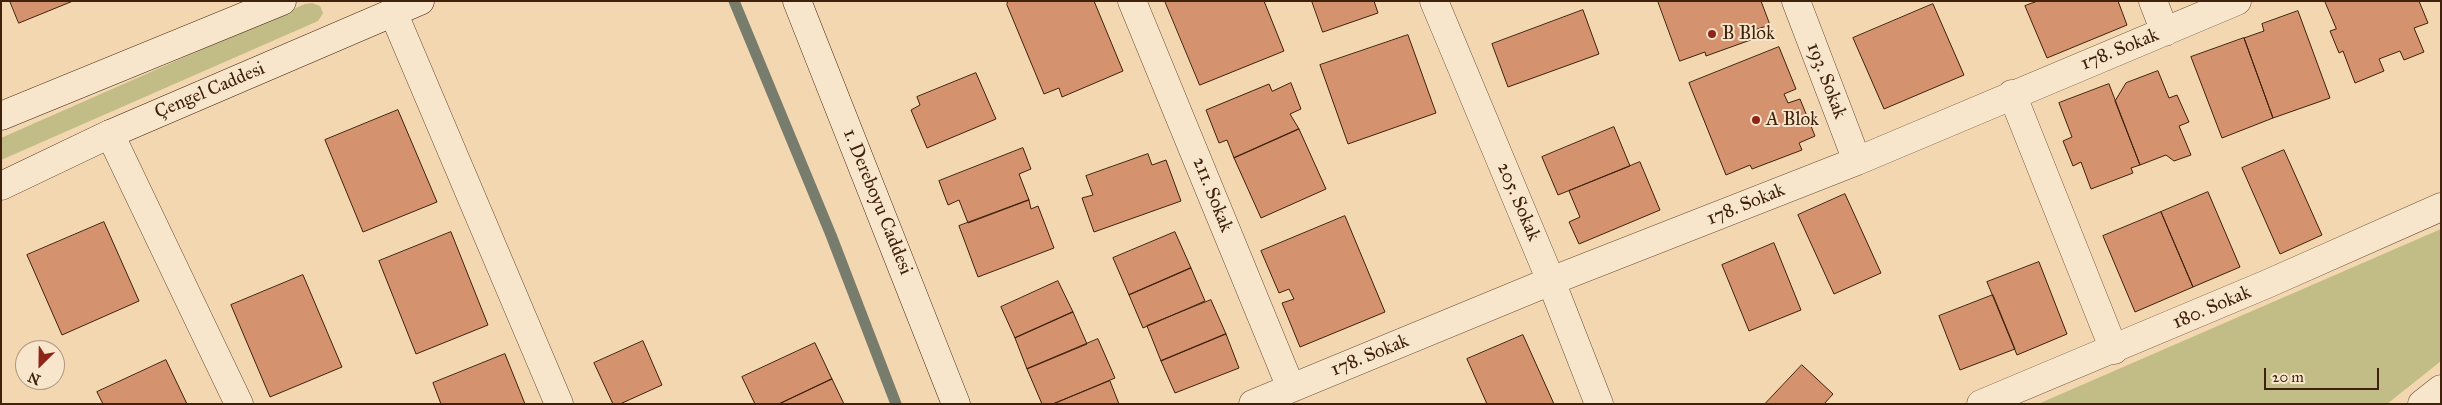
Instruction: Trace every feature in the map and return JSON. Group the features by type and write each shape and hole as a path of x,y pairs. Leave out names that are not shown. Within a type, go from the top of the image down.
{"street":[{"path":"1,116 282,1"},
{"name":"Çengel Caddesi","path":"1,186 110,134 420,1"},
{"name":"1. Dereboyu Caddesi","path":"797,1 956,404"},
{"name":"211. Sokak","path":"1132,1 1291,388"},
{"name":"205. Sokak","path":"1434,1 1552,281 1599,404"},
{"name":"193. Sokak","path":"1796,1 1857,161"},
{"path":"2153,1 2165,32"},
{"name":"178. Sokak","path":"1253,404 1552,281 1857,161 2012,94 2237,1"},
{"path":"393,12 559,404"},
{"path":"2012,94 2114,350"},
{"path":"110,134 239,404"},
{"name":"180. Sokak","path":"1981,404 2114,350 2441,207"},
{"path":"2422,404 2441,389"}],"shaded area":[{"path":"312,3 320,6 323,13 318,21 1,160 1,138 305,4"},
{"path":"2441,229 2441,361 2387,404 2038,404"}],"building":[{"path":"10,1 73,1 19,23"},
{"path":"1008,1 1094,1 1123,71 1062,97 1059,88 1044,94 1007,5"},
{"path":"1165,1 1264,1 1284,51 1200,85"},
{"path":"1312,1 1374,1 1378,13 1323,32"},
{"name":"B Blok","path":"1658,1 1761,1 1770,25 1754,30 1756,38 1706,56 1705,52 1680,61"},
{"path":"2038,1 2118,1 2127,25 2047,58 2025,6"},
{"path":"2325,1 2419,1 2428,23 2414,28 2424,52 2404,60 2400,51 2379,59 2384,71 2355,83 2343,51 2339,53 2330,31 2336,29"},
{"path":"1933,4 1964,75 1884,109 1853,38"},
{"path":"1583,10 1599,54 1508,87 1492,44"},
{"path":"2298,11 2330,98 2273,118 2244,38 2264,31 2262,24"},
{"path":"1408,35 1436,113 1348,144 1320,65"},
{"path":"2244,38 2273,118 2222,138 2191,57"},
{"name":"A Blok","path":"1779,47 1796,89 1784,94 1788,103 1800,99 1815,136 1799,143 1802,150 1752,169 1750,165 1726,175 1689,83"},
{"path":"2158,71 2169,98 2177,95 2189,122 2179,126 2191,155 2174,161 2166,155 2140,165 2115,101 2126,83"},
{"path":"976,73 996,119 927,148 911,110 920,105 917,97"},
{"path":"1291,83 1301,109 1290,114 1299,129 1234,158 1227,140 1219,143 1206,110 1269,84 1272,91"},
{"path":"2109,84 2140,165 2131,168 2133,173 2091,189 2081,162 2073,166 2063,141 2072,137 2059,103"},
{"path":"398,110 437,202 363,232 325,140"},
{"path":"1614,127 1630,166 1558,195 1542,157"},
{"path":"1299,129 1326,189 1261,218 1234,158"},
{"path":"1023,148 1031,169 1019,174 1029,200 968,223 959,200 948,205 939,181"},
{"path":"2284,150 2322,235 2280,254 2242,168"},
{"path":"1148,154 1152,165 1166,160 1181,201 1094,232 1082,198 1093,195 1086,176"},
{"path":"1640,162 1660,210 1579,244 1569,222 1580,217 1569,191"},
{"path":"2208,192 2240,267 2193,287 2161,212"},
{"path":"1845,194 1881,273 1834,294 1798,215"},
{"path":"1029,200 1031,209 1038,206 1054,248 978,277 959,226"},
{"path":"2161,212 2193,287 2135,312 2103,236"},
{"path":"1345,216 1385,312 1300,347 1282,303 1294,299 1289,289 1279,293 1261,251"},
{"path":"104,222 139,301 62,335 27,255"},
{"path":"451,232 488,325 416,354 379,261"},
{"path":"1175,232 1191,268 1129,295 1113,258"},
{"path":"1774,243 1801,310 1749,331 1722,265"},
{"path":"2039,262 2067,334 2017,355 1987,282"},
{"path":"1191,268 1205,301 1143,328 1129,295"},
{"path":"303,275 342,367 270,397 231,305"},
{"path":"1058,281 1073,312 1015,338 1001,307"},
{"path":"1993,295 2015,349 1960,370 1939,316"},
{"path":"1211,300 1226,334 1161,361 1147,326"},
{"path":"1073,312 1087,344 1027,369 1015,338"},
{"path":"1226,334 1239,368 1175,393 1161,361"},
{"path":"1523,335 1554,404 1487,404 1467,359"},
{"path":"1098,339 1115,378 1053,404 1042,404 1027,369"},
{"path":"643,341 662,385 620,404 613,404 594,363"},
{"path":"815,343 832,379 779,404 755,404 742,377"},
{"path":"505,354 525,404 441,404 433,383"},
{"path":"166,360 187,404 103,404 97,392"},
{"path":"1802,365 1833,394 1824,404 1765,404"},
{"path":"832,379 844,404 779,404"},
{"path":"1110,381 1119,404 1053,404"}],"waterway":[{"path":"734,1 831,235 896,404"}],"place":[{"name":"B Blok","path":"1712,34"},
{"name":"A Blok","path":"1756,120"}]}
